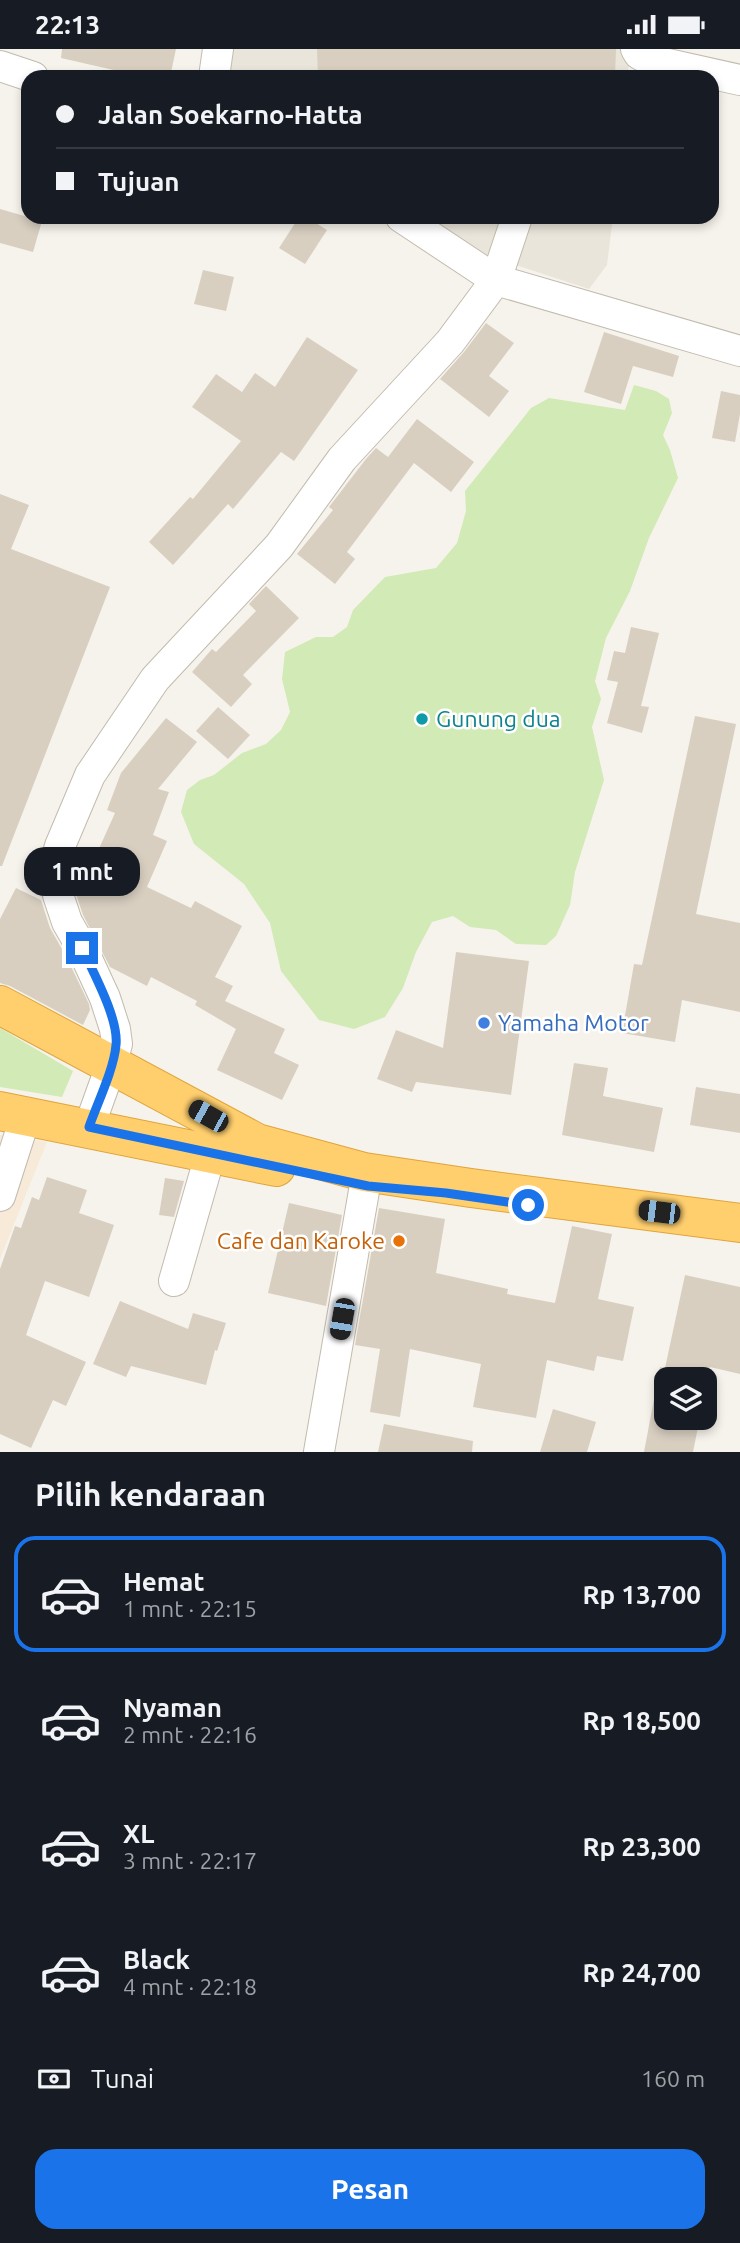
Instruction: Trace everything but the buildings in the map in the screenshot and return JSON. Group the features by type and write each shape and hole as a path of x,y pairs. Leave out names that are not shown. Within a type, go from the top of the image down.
{"highway":[{"path":"0,1006 257,1143 364,1171 471,1188 740,1223"},
{"path":"13,1113 365,1185 446,1193 740,1236"}],"street":[{"path":"215,70 218,49"},
{"path":"636,49 639,54 650,59 697,70"},
{"path":"0,66 21,73"},
{"path":"719,75 740,80"},
{"path":"412,224 496,280 740,351"},
{"path":"89,1127 117,1044 115,1029 88,960 67,922 58,895 54,867 90,775 155,679 279,546 342,459 450,342 496,280 515,224"},
{"path":"1,1187 13,1113"},
{"path":"174,1281 211,1152"},
{"path":"319,1452 365,1185"}],"shaded area":[{"path":"225,49 629,49 628,70 222,70"},
{"path":"436,224 612,224 607,265 589,289 491,257"},
{"path":"0,1135 47,1142 0,1259"}],"green space":[{"path":"634,385 656,391 669,399 672,413 663,435 678,478 649,538 630,591 606,638 595,681 601,699 592,727 604,780 575,872 570,905 556,936 546,945 516,944 496,930 470,927 453,916 432,922 416,952 403,988 385,1017 354,1029 319,1020 281,971 270,923 244,884 194,844 181,812 187,790 200,780 214,775 242,753 266,744 281,730 290,712 282,679 285,652 316,637 333,637 347,627 353,610 385,577 436,568 457,543 466,511 465,491 531,408 549,398 625,410"},
{"path":"0,1028 73,1071 62,1097 0,1087"}],"place":[{"name":"Gunung dua","path":"422,719"},
{"name":"Yamaha Motor","path":"484,1023"},
{"name":"Cafe dan Karoke","path":"399,1241"}],"route":[{"path":"82,948 105,998 117,1044 89,1127 368,1186 446,1193 528,1205"}]}
